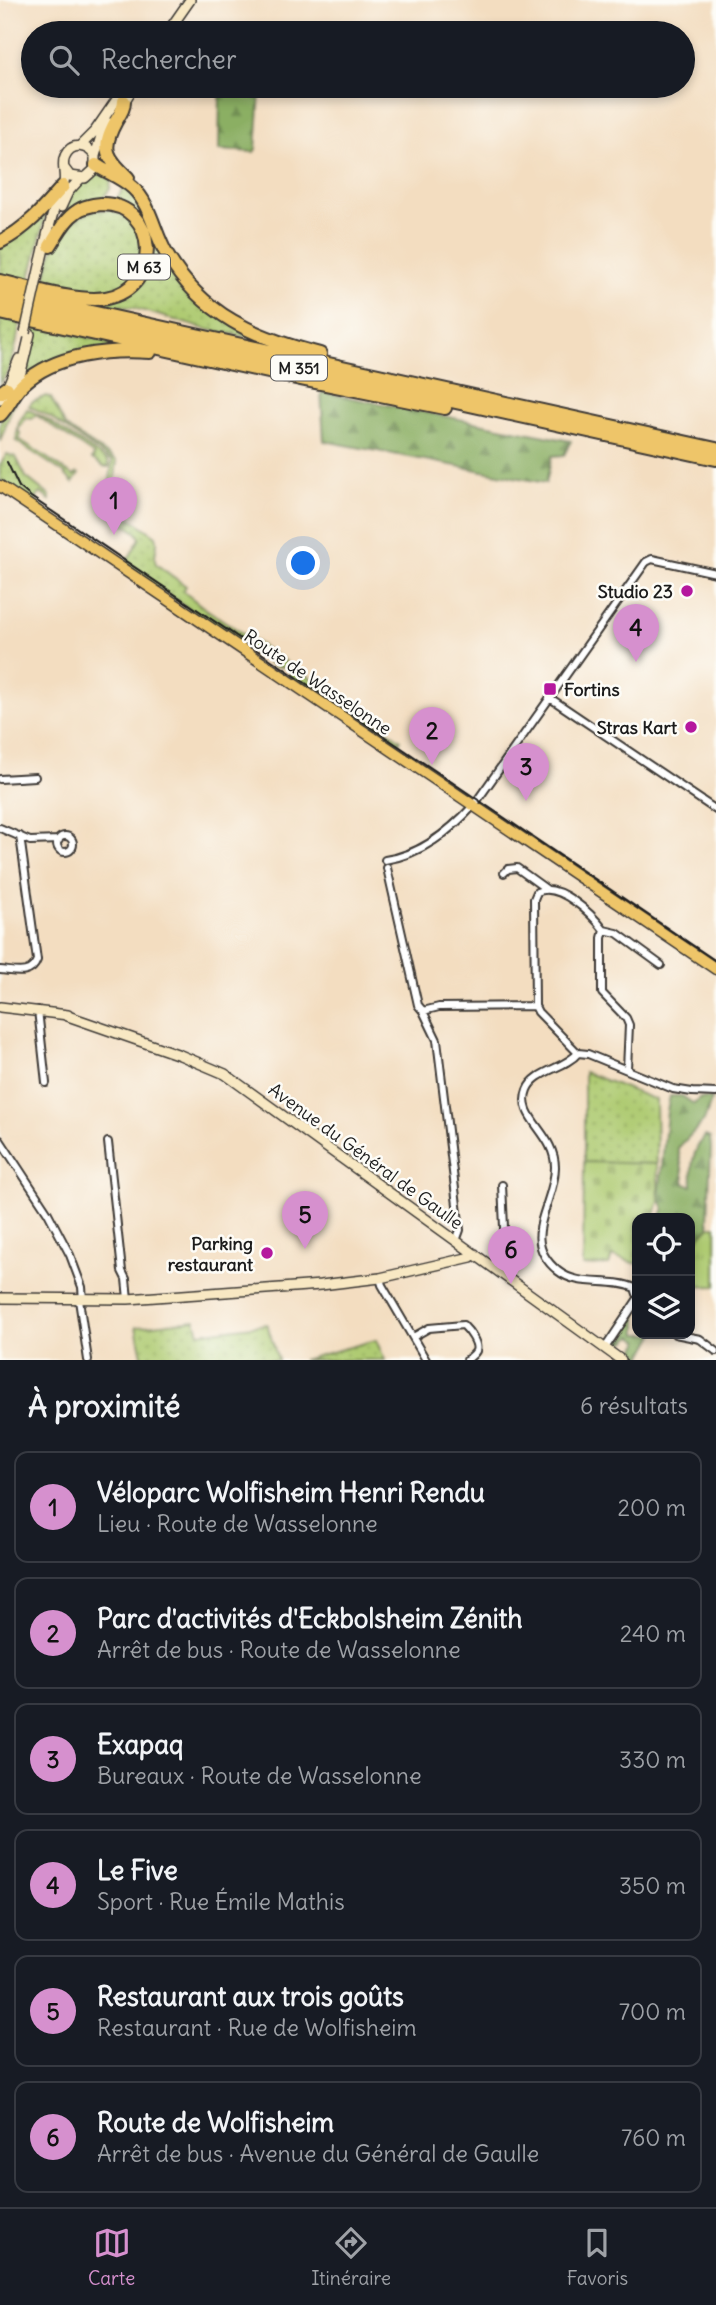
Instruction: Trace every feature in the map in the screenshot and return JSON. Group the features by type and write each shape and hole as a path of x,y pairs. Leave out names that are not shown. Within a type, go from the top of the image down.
{"highway":[{"path":"124,101 124,108 108,138 108,157 145,195 170,252 203,299"},
{"path":"96,160 141,197 166,254 182,276 203,299 236,324 272,341 425,380 486,399"},
{"path":"0,242 32,220 63,186"},
{"name":"M 63","path":"0,281 80,298 104,298 114,296 131,286 141,274 147,258 147,243 136,221 123,210 107,205 89,206 75,212 64,223 50,246"},
{"name":"M 351","path":"0,292 716,449"},
{"name":"M 351","path":"0,302 716,459"},
{"path":"0,313 413,402 598,433"},
{"path":"0,413 32,376 91,354 133,351 171,355 305,380"},
{"path":"18,399 32,376"}],"main road":[{"path":"175,21 190,0"},
{"path":"0,413 21,372 53,212 63,186 66,153 80,146 117,98"},
{"path":"64,168 71,176 80,179 93,173 101,136 126,98"},
{"path":"80,146 89,149 96,160"},
{"name":"M 63","path":"43,262 63,201 80,179"},
{"path":"2,393 16,368 28,334"},
{"name":"Route de Wasselonne","path":"2,486 716,970"},
{"name":"Avenue du Général de Gaulle","path":"0,1007 65,1014 225,1074 621,1360"},
{"path":"0,1298 129,1299 345,1283 380,1278 475,1254"}],"street":[{"path":"456,1241 460,1230 438,1040 418,1005 386,864 411,854 455,825 474,805 646,562 652,559 716,573"},
{"path":"550,698 716,810"},
{"path":"0,779 35,777"},
{"path":"0,828 30,841 59,840"},
{"path":"0,970 27,972 34,968 37,960 20,836"},
{"path":"504,873 508,869 517,869 546,888 556,890 593,916 604,930 617,933 660,965"},
{"path":"546,888 537,892 534,899 535,1006 538,1012 578,1053 588,1054 673,1089 692,1093 716,1093"},
{"path":"604,930 602,993 626,1018 629,1025 627,1069"},
{"path":"423,1011 439,1007 535,1006"},
{"path":"38,1010 46,1083"},
{"path":"578,1053 574,1059 538,1078 528,1086 525,1094 524,1105 528,1115 551,1146 555,1166 552,1189 540,1219 540,1246 548,1262 560,1273 576,1279 623,1283 632,1287"},
{"path":"0,1140 48,1213 70,1255 82,1287 88,1360"},
{"path":"108,1142 122,1270 129,1299"},
{"path":"502,1185 506,1269 504,1275"},
{"path":"380,1278 426,1360"},
{"path":"605,1348 632,1311"},
{"path":"413,1337 429,1328 463,1325 477,1346 467,1360"},
{"path":"695,1338 716,1351"}],"green space":[{"path":"220,98 260,98 254,152 219,150"},
{"path":"97,173 108,177 111,181 110,189 101,200 63,218 78,186"},
{"path":"125,187 139,198 175,272 254,338 205,329 134,308 101,304 126,294 151,247 115,201"},
{"path":"98,210 114,211 127,218 136,228 142,253 139,266 132,277 122,287 109,293 93,295 44,286 54,249 66,228 74,220"},
{"path":"46,214 29,282 0,275 0,246"},
{"path":"0,318 20,323 11,362 0,383"},
{"path":"36,326 133,347 100,349 74,355 36,375 22,386 24,388 12,408 0,442 0,422 22,388 15,392 26,365"},
{"path":"321,392 571,441 564,455 552,456 546,483 324,441"},
{"path":"46,396 51,398 66,427 117,461 112,505 156,536 156,564 186,586 183,591 203,607 286,662 283,667 275,667 127,567 126,563 140,538 107,512 112,461 47,415 29,406"},
{"path":"27,409 45,418 108,461 109,467 104,467 92,459 94,455 36,415 32,419 26,418 18,430 21,435 19,439 74,476 79,474 73,483 64,473 16,441 19,422"},
{"path":"7,454 16,457 26,477 50,496 50,500 40,493 35,501 44,508 42,511 8,488 0,479 0,465"},
{"path":"293,666 401,740 395,749 290,677"},
{"path":"584,1072 656,1100 657,1164 584,1162"},
{"path":"670,1096 682,1096 694,1104 700,1098 712,1099 704,1121 678,1148 685,1184 692,1186 695,1153 705,1136 710,1138 708,1221 711,1230 695,1256 695,1213 662,1213 664,1208 659,1198"},
{"path":"584,1162 657,1164 659,1201 655,1213 632,1213 632,1262 612,1256 609,1265 583,1266"},
{"path":"710,1226 716,1226 716,1286 695,1287 695,1242"},
{"path":"632,1317 632,1337 621,1345 618,1341 629,1334 628,1324"},
{"path":"195,1320 199,1333 267,1324 278,1360 143,1360 136,1327"},
{"path":"637,1339 652,1339 641,1359 636,1360 633,1354 640,1341"},
{"path":"376,1340 385,1360 302,1360"}],"tram line":[{"path":"7,462 19,487 31,497 716,961"}],"place":[{"name":"Véloparc Wolfisheim Henri Rendu","path":"114,535"},
{"name":"Studio 23","path":"687,591"},
{"name":"Le Five","path":"636,662"},
{"name":"Fortins","path":"550,689"},
{"name":"Stras Kart","path":"691,727"},
{"name":"Parc d'activités d'Eckbolsheim Zénith","path":"432,765"},
{"name":"Exapaq","path":"526,801"},
{"name":"Restaurant aux trois goûts","path":"305,1249"},
{"name":"Parking restaurant","path":"267,1253"},
{"name":"Route de Wolfisheim","path":"511,1284"}]}
